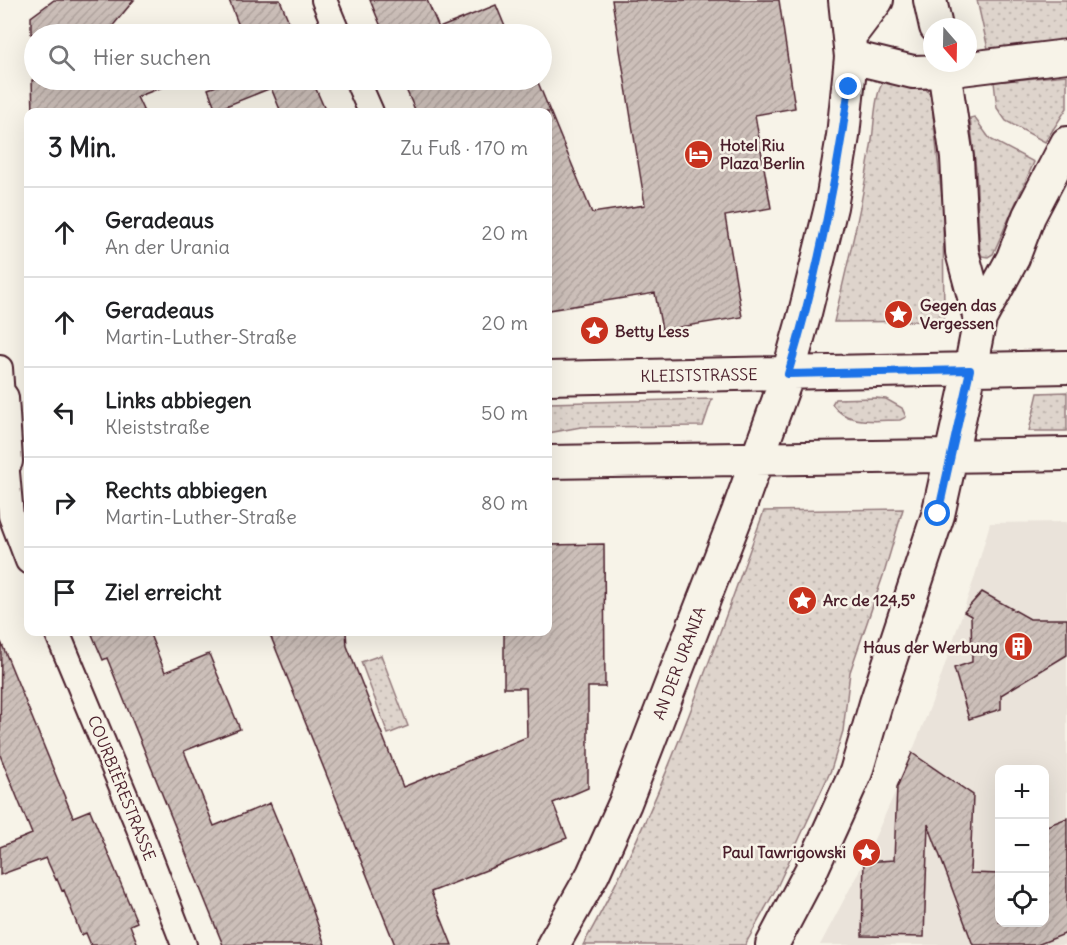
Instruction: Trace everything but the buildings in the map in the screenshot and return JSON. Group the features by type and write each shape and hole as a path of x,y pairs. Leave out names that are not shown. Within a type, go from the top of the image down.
{"main road":[{"name":"AN DER URANIA","path":"553,945 593,874 625,803 738,512 788,374 806,313 831,207 844,126 850,47 845,0"},
{"path":"877,0 850,47 913,72 923,70"},
{"path":"930,0 934,18"},
{"path":"977,64 1067,56"},
{"path":"945,72 957,158 962,252 980,320"},
{"path":"772,945 811,871 856,772 876,703 938,514 980,320 1013,258 1029,216 1067,143"},
{"name":"KLEISTSTRASSE","path":"552,378 1067,367"},
{"path":"8,390 12,461"},
{"path":"552,462 1067,454"}],"street":[{"path":"324,0 334,24"},
{"path":"361,90 369,108"},
{"path":"12,461 11,516 24,550"},
{"name":"COURBIÈRESTRASSE","path":"59,636 138,826 184,945"}],"shaded area":[{"path":"977,0 1067,0 1067,41 988,49"},
{"path":"1067,75 1067,108 1045,142 1006,121 997,108 994,82"},
{"path":"884,82 926,89 931,96 943,208 944,321 834,322 864,186 877,100"},
{"path":"974,117 990,139 1034,162 993,254 988,257 982,256 980,251 976,170 970,118"},
{"path":"1067,392 1067,431 1029,431 1038,393"},
{"path":"712,399 703,426 581,427 552,432 552,403"},
{"path":"835,399 886,399 902,408 906,417 900,420 854,419 838,411 832,404"},
{"path":"903,509 850,672 843,731 831,770 777,887 745,945 583,945 637,840 683,732 764,511"},
{"path":"1067,522 1067,945 820,945 864,862 905,770 934,697 974,579 990,523"},
{"path":"381,655 408,726 388,734 361,662"}],"place":[{"name":"Hotel Riu Plaza Berlin","path":"699,154"},
{"name":"Gegen das Vergessen","path":"899,314"},
{"name":"Betty Less","path":"594,331"},
{"name":"Arc de 124,5°","path":"802,600"},
{"name":"Haus der Werbung","path":"1019,647"},
{"name":"Paul Tawrigowski","path":"867,852"}],"route":[{"path":"849,87 831,207 806,313 788,374 970,370 938,514"}]}
